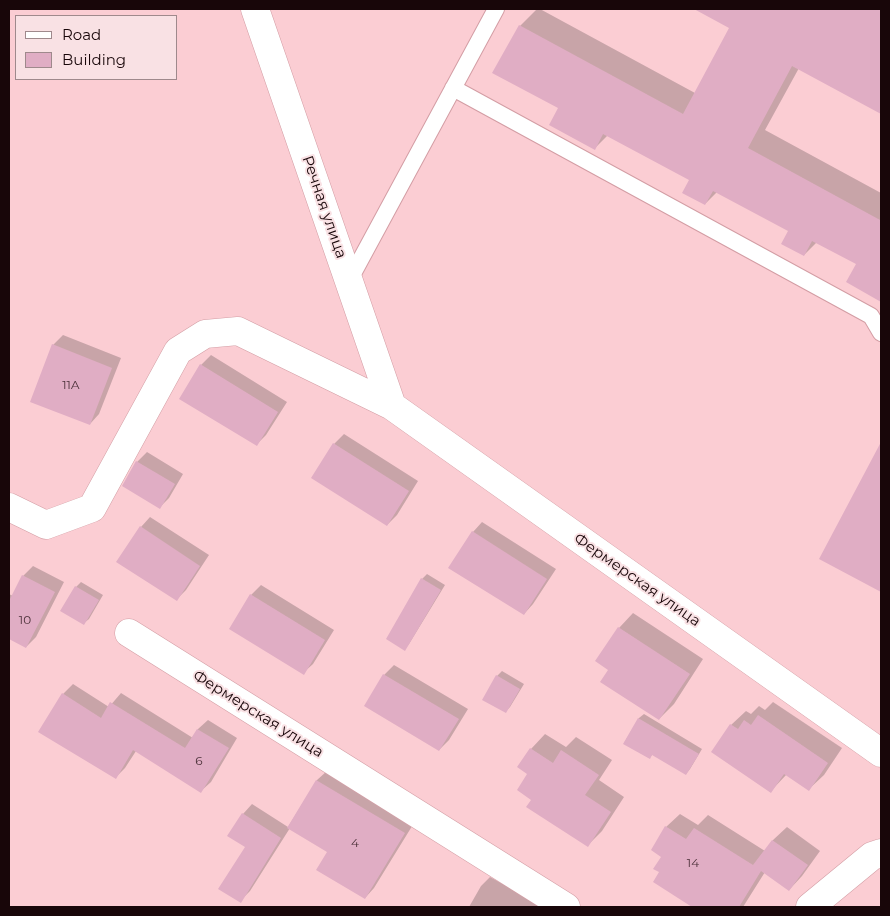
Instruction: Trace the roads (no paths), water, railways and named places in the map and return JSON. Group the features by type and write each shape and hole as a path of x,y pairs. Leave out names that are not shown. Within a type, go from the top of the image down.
{"street":[{"name":"Речная улица","path":"256,9 392,406"},
{"name":"Фермерская улица","path":"9,508 46,525 92,508 178,351 205,334 238,331 392,406 881,754"},
{"name":"Фермерская улица","path":"129,633 566,907"},
{"path":"810,907 872,856 881,853"}],"lane":[{"path":"349,281 496,9"},
{"path":"453,88 871,316 881,333"}]}
